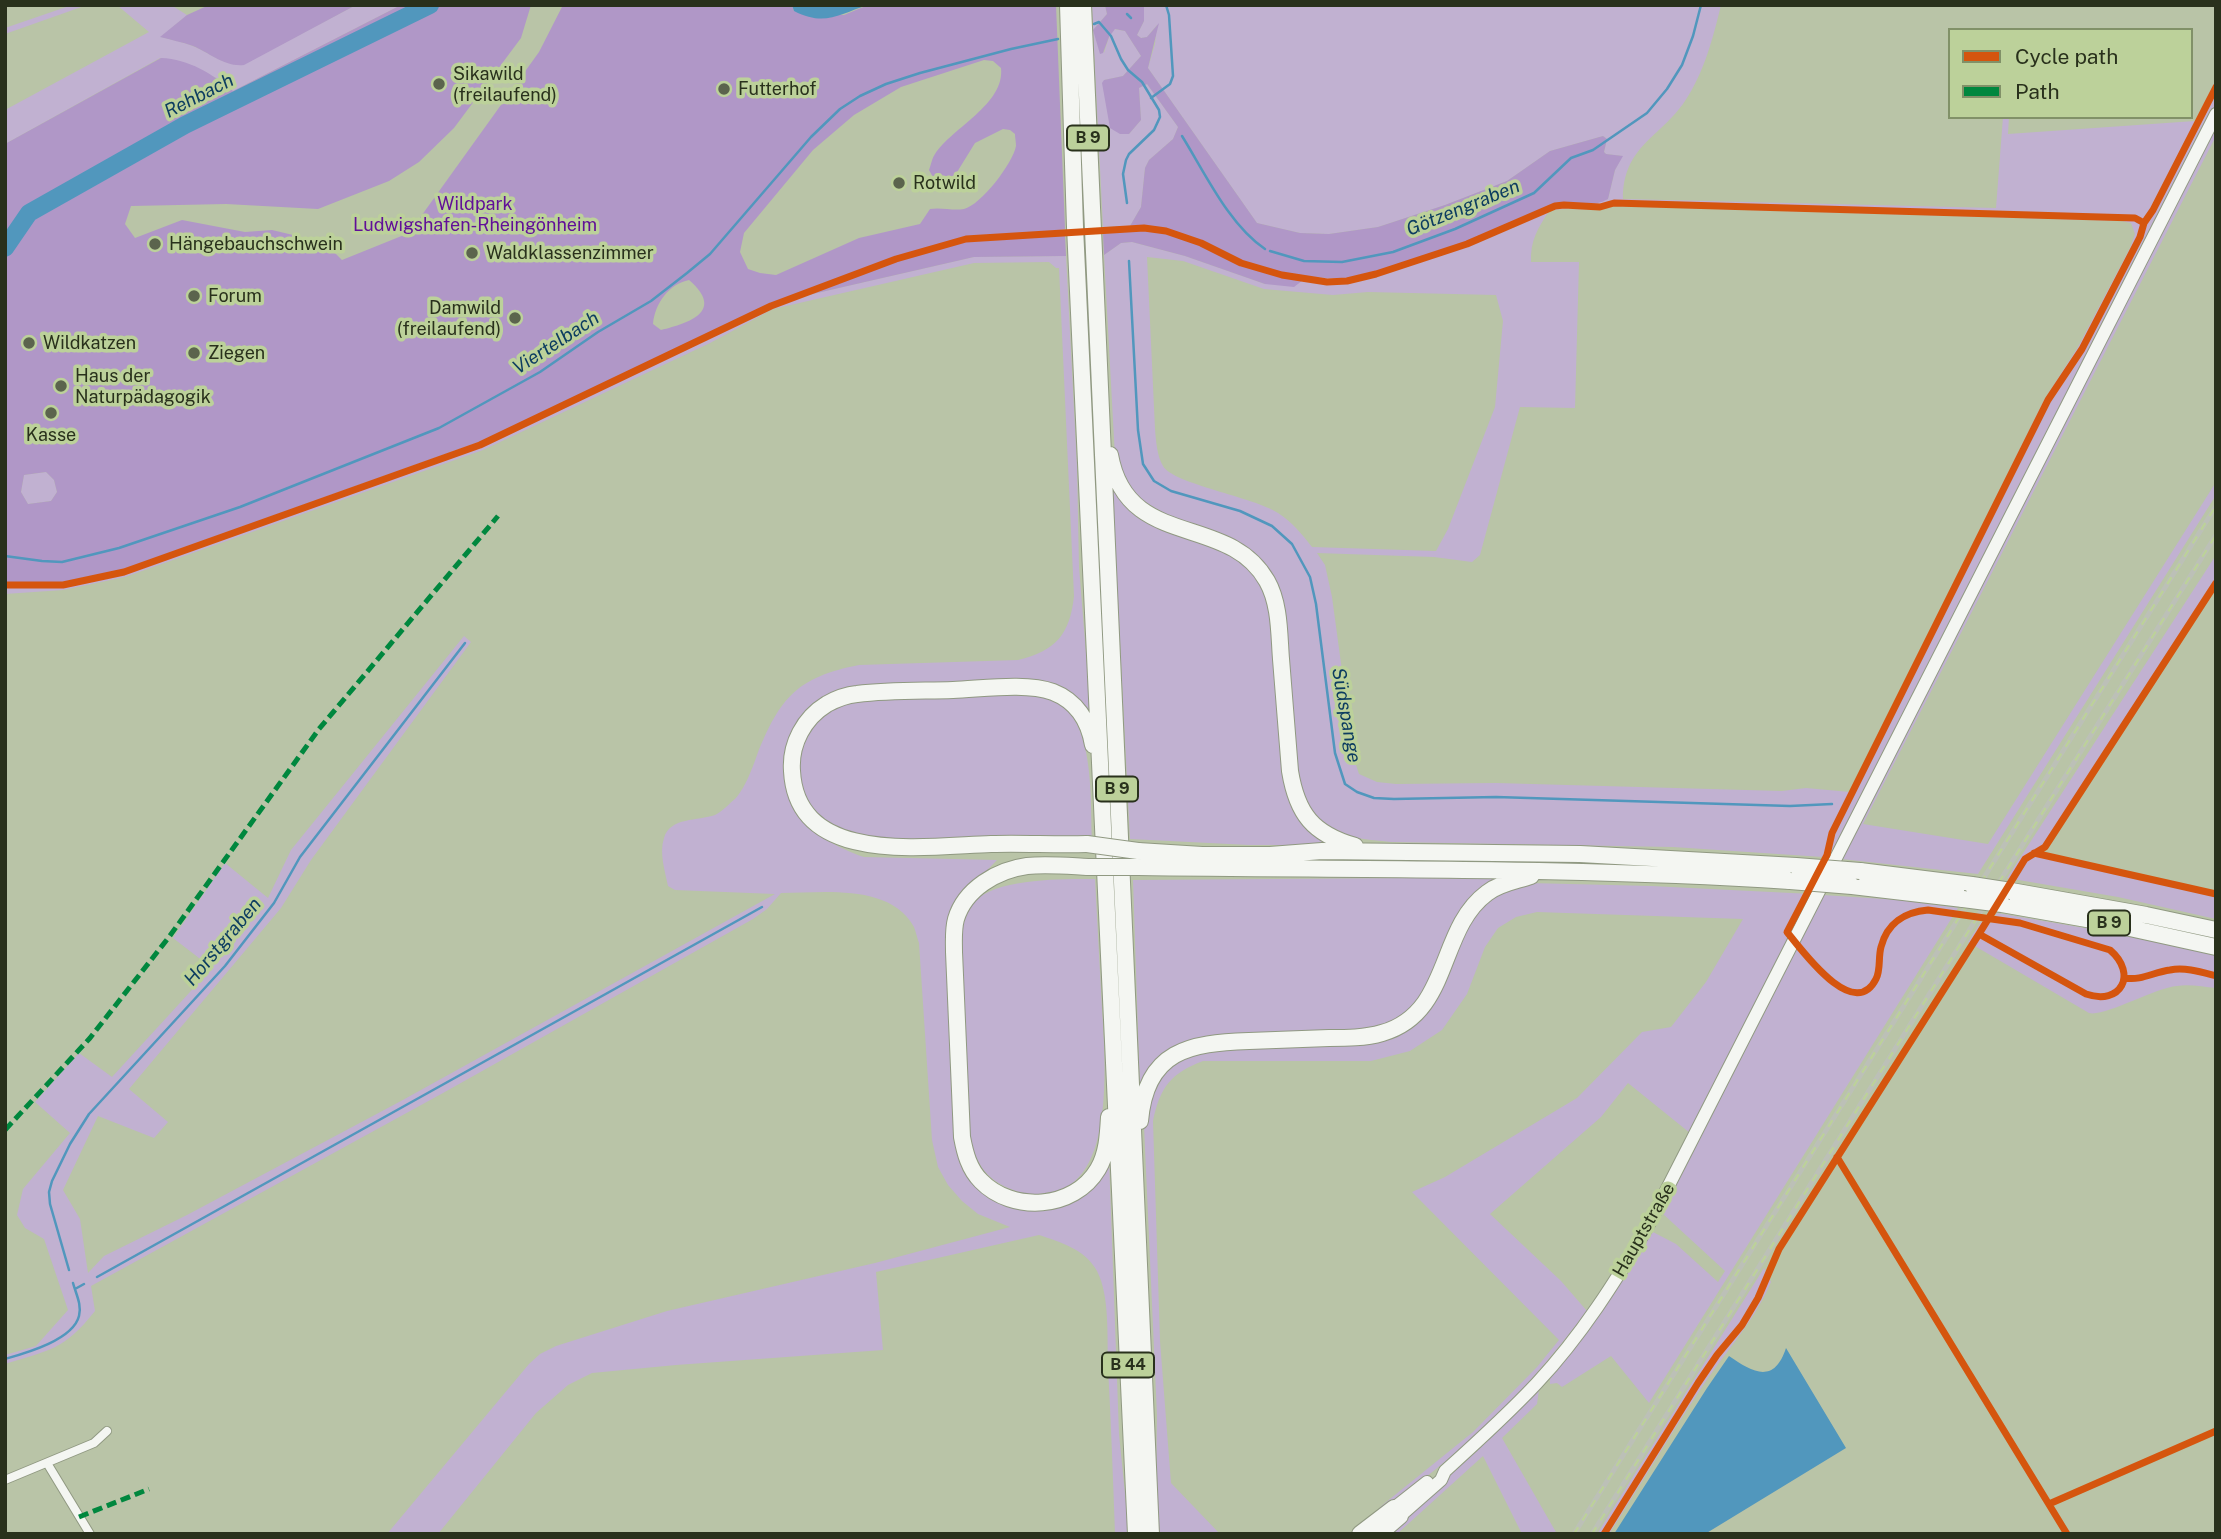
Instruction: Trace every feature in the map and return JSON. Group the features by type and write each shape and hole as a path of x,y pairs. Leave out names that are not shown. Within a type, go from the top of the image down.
{"highway":[{"name":"B 9","path":"1068,5 1075,227 1085,414 1101,781 1116,1095 1110,1110 1107,1140 1098,1168 1084,1185 1068,1196 1040,1203 1018,1202 988,1187 980,1180 967,1159 961,1123 954,977 955,922 963,904 978,886 1005,872 1028,866 1088,867 1138,859 1690,875 1852,886 1963,899 2006,897 2146,915 2216,930"},
{"name":"B 9","path":"1083,5 1134,1160"},
{"path":"1101,418 1109,440 1110,456 1119,487 1132,502 1161,521 1235,549 1249,559 1267,582 1277,611 1290,771 1298,804 1310,821 1327,835 1374,852"},
{"path":"1101,781 1091,734 1081,713 1065,698 1043,689 884,692 846,696 825,705 815,713 800,732 793,751 792,778 799,801 815,821 854,842 926,848 992,844 1087,844 1138,859 1322,851 1374,852"},
{"name":"B 9","path":"1374,852 1619,855 1860,871 1972,885 2006,897 2216,947"},
{"path":"1134,1160 1146,1089 1159,1069 1176,1054 1208,1043 1369,1036 1399,1026 1410,1019 1427,1000 1459,930 1481,898 1501,885 1547,871"},
{"name":"B 44","path":"1116,1095 1136,1534"},
{"name":"B 44","path":"1134,1160 1151,1534"},
{"path":"1360,1534 1397,1512"},
{"path":"1379,1534 1397,1512"}],"main road":[{"name":"Hauptstraße","path":"1397,1512 1441,1480 1445,1471 1492,1429 1539,1381 1589,1318 1642,1237 2216,114"}],"street":[{"path":"5,1480 94,1443 107,1431"},
{"path":"47,1462 90,1534"}],"shaded area":[{"path":"72,5 87,5 5,34 5,28"},
{"path":"117,5 171,5 187,15 161,37 191,45 225,62 244,64 356,5 401,5 233,91 217,78 160,58 5,144 5,110 149,32"},
{"path":"1092,5 1105,5 1107,14 1093,30"},
{"path":"1144,5 1721,5 1698,79 1675,114 1636,154 1629,167 1623,199 1996,208 2003,119 2009,119 2008,134 2195,121 2216,80 2216,136 1863,824 1988,844 2216,482 2216,495 1978,874 1823,857 1673,847 1391,842 1348,836 1326,827 1317,819 1300,792 1267,569 1138,500 1125,482 1115,457 1104,255 1121,243 1132,242 1185,256 1265,284 1307,277 1346,279 1466,242 1554,204 1588,204 1608,199 1615,170 1622,156 1604,152 1607,139 1603,136 1550,151 1507,181 1378,227 1329,234 1300,233 1257,223 1148,68 1157,25 1147,37 1141,38 1137,35 1144,21","holes":["1614,206 2131,223 2135,234 2130,248 2078,347 2044,400 1850,792 1806,788 1782,791 1496,783 1396,784 1377,782 1359,774 1354,759 1332,597 1325,565 1317,553 1434,557 1472,562 1480,555 1520,407 1575,408 1579,262 1531,262 1536,235 1549,211","1147,257 1183,261 1264,289 1333,295 1368,292 1496,295 1503,321 1495,407 1448,529 1436,551 1312,547 1288,520 1267,507 1197,485 1170,473 1163,466 1158,453 1155,429"]},
{"path":"1114,29 1125,31 1141,56 1123,76 1104,80 1120,134 1129,134 1141,120 1139,88 1147,84 1178,127 1173,139 1149,160 1145,168 1141,207 1130,226 1103,227 1093,30 1104,53"},
{"path":"1066,256 1077,467 1079,567 1091,716 1071,696 858,686 824,698 803,715 789,739 784,767 788,795 800,817 816,832 844,849 864,857 997,860 962,896 950,928 973,1178 1052,1206 1109,1159 1119,1434 1129,1534 1115,1534 1107,1318 1101,1281 1086,1257 1039,1235 876,1272 883,1350 592,1373 568,1385 536,1413 438,1534 387,1534 529,1364 540,1354 556,1346 667,1311 875,1263 1010,1227 978,1214 962,1201 948,1185 938,1167 932,1140 919,943 914,927 903,913 889,903 854,894 781,893 767,909 753,919 91,1286 95,1311 74,1334 55,1347 5,1364 5,1355 36,1346 68,1310 44,1239 25,1228 17,1215 23,1189 70,1133 35,1102 79,1053 112,1077 212,968 173,938 225,863 268,898 291,850 464,636 471,642 311,860 281,908 129,1089 168,1122 154,1138 98,1116 63,1190 80,1219 88,1273 104,1256 401,1101 775,894 675,890 668,886 662,850 664,838 672,826 715,815 736,798 774,718 783,704 806,683 859,665 1018,660 1042,652 1059,639 1069,621 1074,596 1059,268 1049,262 974,263 773,309 710,343 483,450 125,577 63,590 5,594 5,582 62,582 124,569 479,442 707,336 769,304 974,257"},
{"path":"46,472 54,480 57,492 51,501 28,504 21,492 24,475"},
{"path":"1112,482 1238,558 1257,577 1269,600 1289,788 1337,845 1249,845 1130,839"},
{"path":"2216,555 2216,578 2036,856 2216,897 2216,919 2118,897 2007,878"},
{"path":"1001,695 1050,699 1065,708 1076,722 1088,760 1092,838 895,839 863,836 840,830 820,818 808,805 796,770 801,742 824,713 839,704 859,700"},
{"path":"1095,879 1105,1073 1098,1136 1089,1162 1074,1182 1052,1192 1020,1193 988,1175 977,1159 970,1139 960,937 971,906 984,894 1014,884"},
{"path":"1502,879 1490,886 1423,998 1406,1014 1375,1029 1211,1037 1185,1041 1172,1049 1140,1091 1133,880"},
{"path":"1528,883 1811,894 1690,1133 1628,1083 1601,1117 1490,1214 1561,1281 1587,1311 1536,1374 1494,1418 1382,1511 1380,1507 1473,1432 1537,1367 1559,1340 1412,1192 1445,1177 1577,1098 1642,1032 1671,1027 1706,982 1743,919 1537,912 1516,917 1498,928 1485,947 1467,994 1442,1030 1410,1051 1371,1061 1203,1061 1175,1076 1163,1090 1153,1121 1160,1341 1171,1483 1220,1534 1158,1534 1157,1415 1144,1126 1145,1112 1161,1074 1194,1050 1324,1044 1425,1013 1444,984 1478,908 1506,889"},
{"path":"1823,895 1899,900 1958,908 1649,1403 1611,1356 1562,1387 1557,1383 1550,1384 1550,1377 1602,1311 1651,1231 1676,1244 1718,1282 1725,1271 1662,1213"},
{"path":"1997,913 2216,955 2216,988 2177,986 2106,1011 2089,1013 1968,942 1981,922 1991,923"},
{"path":"1764,1268 1771,1282 1757,1309 1692,1402 1609,1534 1597,1534"},
{"path":"1539,1390 1537,1404 1502,1438 1557,1534 1522,1534 1483,1456 1397,1534 1384,1534 1477,1451"}],"green space":[{"path":"209,5 356,5 244,65 237,65 224,62 193,46 160,37 187,15"},
{"name":"Wildpark Ludwigshafen-Rheingönheim","path":"401,5 531,5 521,38 454,128 419,162 389,181 318,209 226,204 131,206 125,224 135,238 182,220 245,232 272,230 293,235 306,243 329,247 342,260 409,233 539,52 563,5 792,5 794,11 844,15 868,5 1056,5 1065,229 1061,230 1062,236 1065,236 1066,256 974,257 769,304 707,336 479,442 124,569 62,582 5,582 5,144 161,58 200,68 233,91","holes":["984,60 993,61 1001,68 995,93 987,104 943,144 934,156 929,170 934,179 944,182 954,177 975,143 1003,129 1010,130 1015,134 1014,153 979,200 964,209 930,209 920,224 859,238 776,275 748,269 740,252 744,233 813,150 854,115 901,87","689,280 699,291 704,300 704,308 683,324 661,330 653,324 660,302 669,290","46,472 54,480 57,492 51,501 28,504 21,492 24,475"]},
{"path":"1105,5 1144,5 1144,21 1137,35 1141,38 1147,37 1159,23 1148,68 1257,223 1300,233 1329,234 1378,227 1507,181 1550,151 1603,136 1607,139 1604,152 1606,154 1623,156 1615,170 1608,199 1602,202 1554,204 1466,242 1346,279 1307,277 1294,287 1265,284 1185,256 1132,242 1121,243 1104,255 1103,234 1108,233 1107,227 1130,226 1141,207 1145,168 1149,160 1173,139 1178,127 1147,84 1139,88 1141,120 1129,134 1120,134 1110,128 1102,83 1104,80 1123,76 1141,56 1125,31 1115,29 1100,54 1093,30 1107,14"}],"water":[{"path":"792,5 868,5 823,19 805,16 794,11"},
{"path":"1786,1348 1846,1448 1705,1534 1614,1534 1729,1356 1746,1367 1762,1372 1775,1367"}],"waterway":[{"name":"Rehbach","path":"5,248 29,213 185,125 430,5"},
{"name":"Viertelbach","path":"1151,98 1170,84 1173,76 1166,5"},
{"name":"Götzengraben","path":"1270,251 1304,261 1342,262 1393,252 1455,229 1534,193 1571,158 1593,150 1647,113 1682,65 1701,5"},
{"name":"Viertelbach","path":"1127,14 1131,18"},
{"name":"Südspange","path":"1094,24 1099,22 1111,36 1128,70 1142,82 1159,110 1160,117 1154,130 1126,160 1123,174 1127,203"},
{"name":"Viertelbach","path":"5,556 62,562 119,548 240,507 439,428 540,372 598,332 651,301 687,273 710,254 811,137 840,109 860,96 920,73 1058,39"},
{"name":"Götzengraben","path":"1182,136 1229,212 1252,239 1265,249"},
{"name":"Südspange","path":"1129,261 1138,430 1143,464 1154,481 1171,491 1240,511 1272,526 1292,544 1310,577 1316,604 1335,753 1345,784 1374,798 1394,799 1496,797 1790,806 1832,804"},
{"name":"Horstgraben","path":"69,1270 49,1192 70,1144 89,1114 225,966 274,903 300,857 465,643"},
{"path":"97,1277 762,907"},
{"name":"Horstgraben","path":"5,1359 48,1344 68,1332 75,1324 80,1308 73,1283"},
{"path":"75,1289 84,1284"}],"railway":[{"path":"1574,1534 2216,506"},
{"path":"1592,1534 2216,535"}],"marked path":[{"path":"5,1130 90,1038 169,937 319,729 498,516"},
{"path":"79,1517 149,1489"}],"cycle path":[{"path":"1979,934 2086,994 2108,996 2122,986 2123,969 2110,950 2020,923 1928,910 1912,913 1892,925 1881,947 1876,979 1866,990 1855,993 1828,978 1787,932 1827,855 1832,833 2048,400 2082,349 2140,237 2144,223 2216,87"},
{"path":"5,585 63,585 124,572 480,445 771,306 896,259 966,239 1144,228 1166,231 1201,243 1241,263 1282,275 1327,282 1347,281 1376,274 1467,244 1555,206 1564,205 1600,207 1614,203 2135,218 2144,223"},
{"path":"1604,1534 1698,1383 1742,1325 1758,1298 1779,1249 2025,859 2045,847 2216,583"},
{"path":"2034,853 2216,894"},
{"path":"2125,978 2176,969 2216,976"},
{"path":"1837,1157 2067,1534"},
{"path":"2049,1504 2216,1431"}],"place":[{"name":"Sikawild (freilaufend)","path":"439,84"},
{"name":"Futterhof","path":"724,89"},
{"name":"Rotwild","path":"899,183"},
{"name":"Hängebauchschwein","path":"155,244"},
{"name":"Waldklassenzimmer","path":"472,253"},
{"name":"Forum","path":"194,296"},
{"name":"Damwild (freilaufend)","path":"515,318"},
{"name":"Wildkatzen","path":"29,343"},
{"name":"Ziegen","path":"194,353"},
{"name":"Haus der Naturpädagogik","path":"61,386"},
{"name":"Kasse","path":"51,413"}]}
